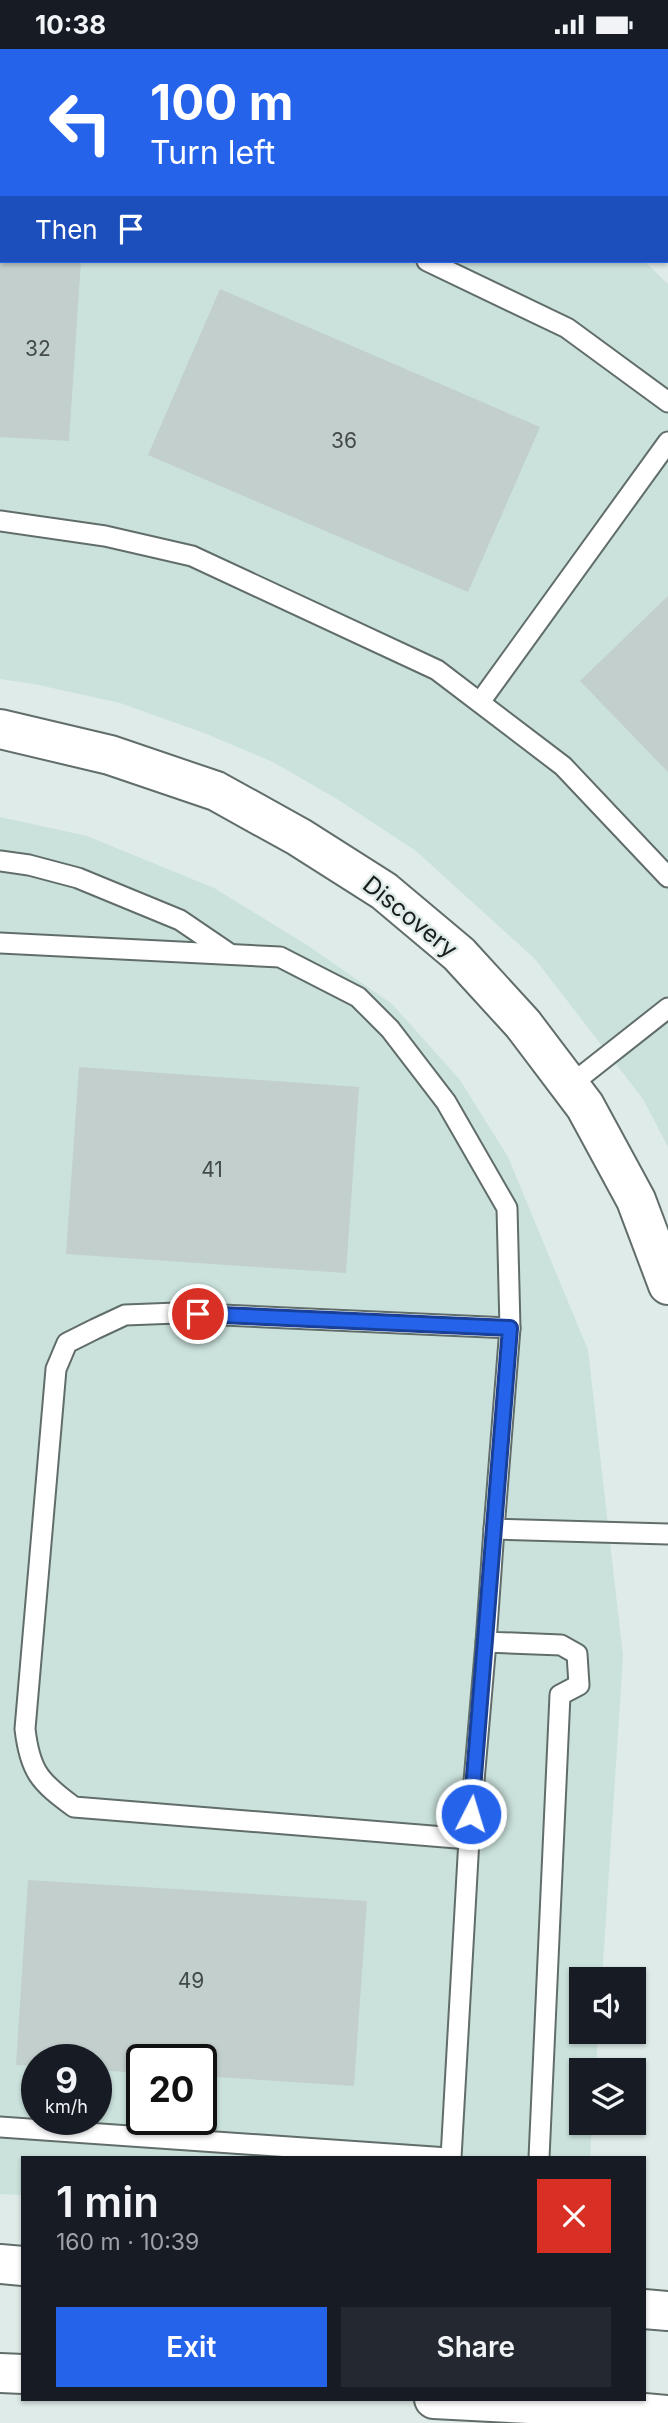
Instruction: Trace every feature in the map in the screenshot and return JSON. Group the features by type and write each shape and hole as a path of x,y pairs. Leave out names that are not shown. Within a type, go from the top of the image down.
{"street":[{"name":"Discovery","path":"0,729 110,755 216,791 310,844 384,891 458,954 523,1024 584,1106 636,1201 668,1285"},
{"path":"0,2265 21,2266"},
{"path":"646,2309 668,2311"},
{"path":"0,2373 21,2374"},
{"path":"472,2401 668,2415"},
{"path":"667,2423 668,2404"}],"lane":[{"path":"431,263 567,328 668,403"},
{"path":"480,702 668,442"},
{"path":"0,521 105,536 192,556 437,670 563,766 668,877"},
{"path":"0,861 29,865 78,878 180,920 232,955"},
{"path":"0,943 280,957 358,997 390,1029 446,1102 507,1208 510,1328 469,1839 449,2156"},
{"path":"569,1086 668,1008"},
{"path":"469,1839 74,1807 50,1789 29,1761 24,1729 56,1369 67,1343 125,1315 177,1313 510,1328"},
{"path":"494,1529 668,1534"},
{"path":"486,1643 561,1645 577,1654 579,1685 560,1695 539,2156"},
{"path":"0,2127 420,2156"}],"shaded area":[{"path":"0,263 646,263 668,284 668,1147 643,1099 535,959 416,851 337,799 273,762 204,733 120,703 0,679"},
{"path":"0,817 87,836 214,888 307,945 392,1004 460,1080 508,1157 588,1350 623,1656 603,1967 569,1967 569,2044 597,2044 597,2058 569,2058 569,2135 591,2135 590,2156 21,2156 21,2195 0,2194"}],"building":[{"path":"0,263 81,263 69,441 0,437"},
{"path":"220,289 540,427 468,592 148,455"},
{"path":"668,596 668,772 580,681"},
{"path":"79,1067 359,1087 346,1273 66,1254"},
{"path":"28,1880 367,1901 354,2086 217,2077 217,2044 126,2044 126,2072 112,2071 112,2044 21,2044 21,2065 16,2065"}],"route":[{"path":"198,1314 510,1328 471,1814"}]}
